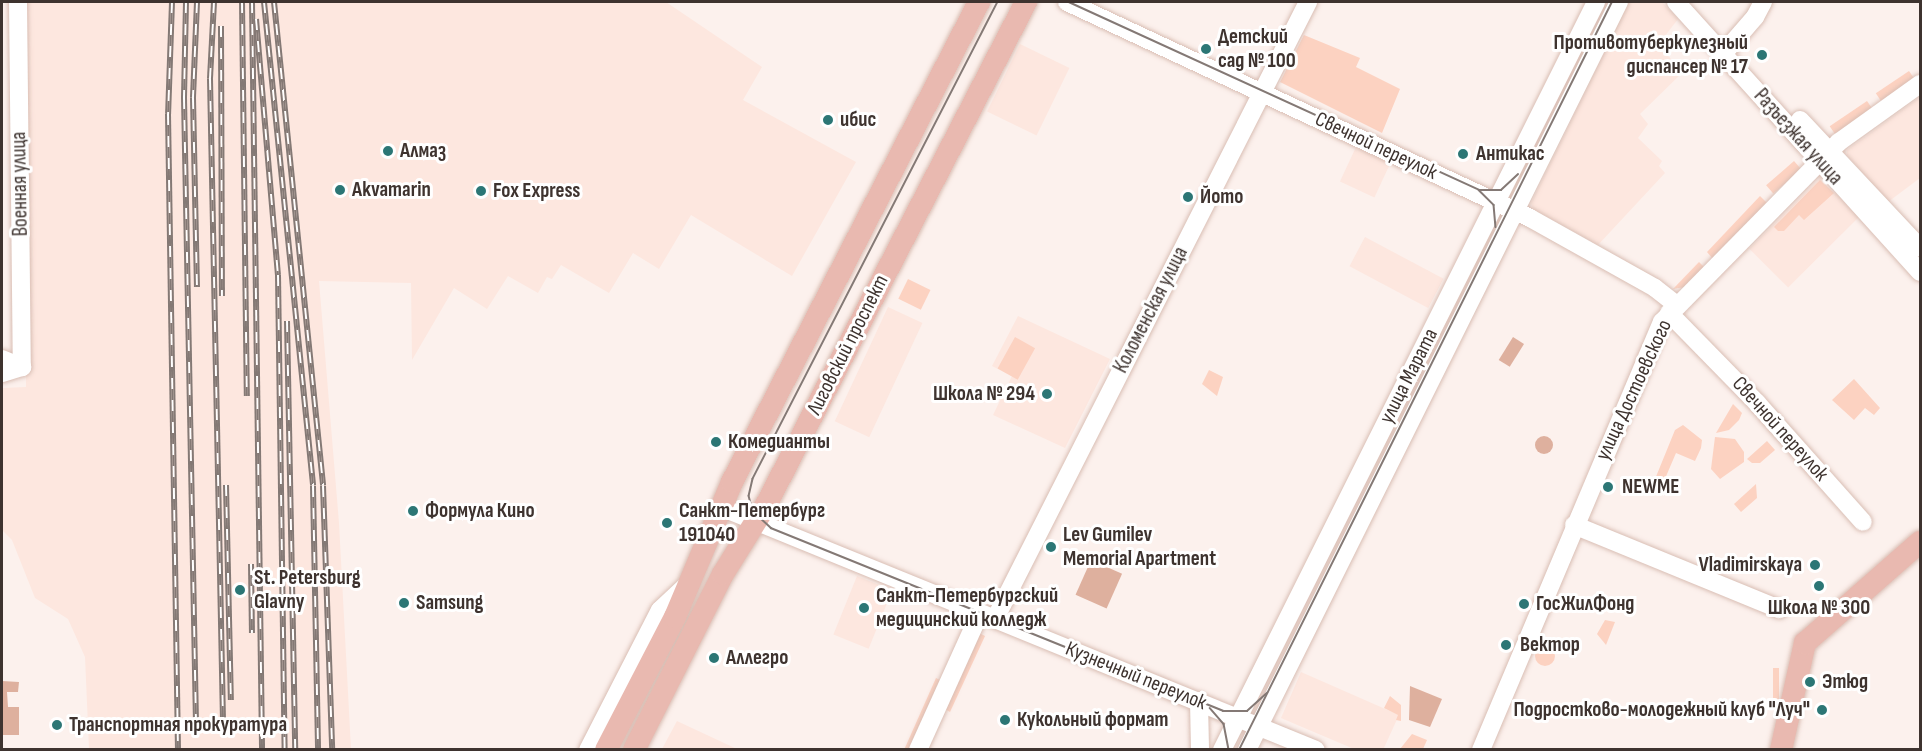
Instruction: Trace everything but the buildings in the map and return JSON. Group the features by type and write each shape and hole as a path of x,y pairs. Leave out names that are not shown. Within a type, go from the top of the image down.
{"main road":[{"name":"Лиговский проспект","path":"634,750 740,544 733,518 732,482 979,2"},
{"name":"Лиговский проспект","path":"606,750 675,617 685,587 733,518 1026,2"},
{"path":"1781,750 1805,643 1920,542"}],"street":[{"name":"Военная улица","path":"18,2 22,367"},
{"name":"Свечной переулок","path":"1067,2 1515,210 1655,288 1863,522"},
{"name":"Коломенская улица","path":"918,750 1308,2"},
{"name":"улица Марата","path":"1222,750 1596,2"},
{"name":"улица Марата","path":"1247,750 1619,2"},
{"name":"Разъезжая улица","path":"1676,2 1728,50 1824,156 1920,272"},
{"name":"Разъезжая улица","path":"1692,2 1728,50"},
{"path":"1728,50 1763,2"},
{"name":"улица Достоевского","path":"1481,750 1653,338 1673,309 1824,156 1920,84"},
{"name":"Разъезжая улица","path":"1824,156 1920,248"},
{"path":"2,359 22,367"},
{"path":"2,374 22,367"},
{"name":"Кузнечный переулок","path":"733,518 987,616 1316,750"},
{"path":"1574,525 1779,609"},
{"path":"588,750 660,610 685,587"},
{"path":"1198,701 1200,750"}],"shaded area":[{"path":"25,2 666,2 762,67 743,100 856,162 792,276 691,215 659,269 633,253 609,293 561,265 552,279 547,277 538,293 508,276 487,309 454,288 412,360 411,283 319,281 339,523 351,749 89,749 85,657 68,619 35,598 12,540 2,530 2,388 26,387"},
{"path":"1629,2 1662,2 1678,19 1658,45 1683,72 1640,114 1648,124 1638,138 1662,161 1659,166 1665,173 1598,245 1533,209 1531,203"},
{"path":"1304,35 1360,58 1356,67 1400,89 1382,133 1280,82"},
{"path":"1020,44 1069,68 1037,136 987,111"},
{"path":"1909,71 1915,80 1882,102 1876,93"},
{"path":"1920,97 1920,178 1888,202 1847,155 1847,150"},
{"path":"1867,101 1873,110 1836,135 1830,126"},
{"path":"1356,147 1390,163 1374,197 1340,181"},
{"path":"1794,161 1801,169 1773,194 1766,185"},
{"path":"1820,178 1859,217 1788,288 1749,249"},
{"path":"1820,180 1834,193 1804,220 1799,215 1784,231 1778,231 1774,227"},
{"path":"1760,196 1768,204 1713,259 1707,252"},
{"path":"1365,237 1444,279 1428,308 1350,266"},
{"path":"1699,262 1704,267 1685,287 1673,289"},
{"path":"908,279 930,290 921,310 898,299"},
{"path":"888,307 922,323 869,437 835,421"},
{"name":"Школа № 294","path":"1018,316 1110,359 1065,448 993,415 1012,376 992,366"},
{"path":"1015,337 1035,348 1018,380 998,368"},
{"path":"1513,337 1524,344 1510,367 1499,360"},
{"path":"1209,370 1223,377 1217,396 1202,384"},
{"path":"1854,379 1880,408 1874,415 1865,408 1854,420 1832,400"},
{"path":"1733,404 1742,413 1739,420 1729,430 1716,433"},
{"path":"1683,425 1702,440 1701,448 1695,461 1676,453 1658,495 1653,484 1675,430"},
{"path":"1544,436 1550,439 1553,445 1550,451 1544,454 1538,451 1535,445 1538,439"},
{"path":"1715,437 1735,439 1744,452 1744,462 1720,479 1711,469"},
{"path":"1767,441 1775,450 1760,463 1752,463 1747,459"},
{"path":"1756,484 1757,498 1741,512 1734,504"},
{"path":"1091,560 1122,574 1107,609 1076,595"},
{"name":"Санкт-Петербургский медицинский колледж","path":"857,576 892,590 869,649 833,634"},
{"path":"1605,620 1615,622 1606,645 1597,634"},
{"path":"979,633 985,636 950,712 945,709"},
{"path":"1541,646 1549,646 1555,652 1555,660 1549,666 1541,666 1535,660 1535,652"},
{"path":"1773,668 1779,668 1779,708 1773,708"},
{"path":"1301,672 1399,715 1383,750 1354,749 1281,718"},
{"path":"936,678 942,681 911,749 904,750"},
{"path":"2,681 19,682 18,692 7,692 8,707 19,707 19,735 2,735"},
{"path":"1410,686 1442,699 1430,727 1409,720"},
{"path":"1390,696 1401,705 1401,721 1396,720 1398,715 1384,708"},
{"path":"677,721 679,722 737,749 662,749"},
{"path":"1412,734 1427,740 1423,749 1400,749"}],"tram line":[{"path":"998,2 753,479 749,496 753,511 771,528 1223,711 1247,711 1267,693"},
{"path":"1069,2 1479,190 1494,205 1496,227"},
{"path":"1239,750 1612,2"},
{"path":"1479,190 1501,190 1518,174"},
{"path":"1210,708 1224,724 1229,750"}],"railway":[{"path":"172,2 168,114 178,750"},
{"path":"186,2 184,98 196,722"},
{"path":"197,2 193,98 197,287"},
{"path":"214,2 210,79 223,722"},
{"path":"242,2 247,396"},
{"path":"252,2 262,750"},
{"path":"264,2 313,486 318,750"},
{"path":"274,2 323,486 332,750"},
{"path":"256,19 278,275 285,750"},
{"path":"221,26 222,296"},
{"path":"287,321 295,750"},
{"path":"226,485 231,700"},
{"path":"251,564 252,633"}],"place":[{"name":"Детский сад № 100","path":"1206,49"},
{"name":"Противотуберкулезный диспансер № 17","path":"1762,55"},
{"name":"ибис","path":"828,120"},
{"name":"Алмаз","path":"388,151"},
{"name":"Антикас","path":"1463,154"},
{"name":"Akvamarin","path":"340,190"},
{"name":"Fox Express","path":"481,191"},
{"name":"Йото","path":"1188,197"},
{"name":"Школа № 294","path":"1047,394"},
{"name":"Комедианты","path":"716,442"},
{"name":"NEWME","path":"1608,487"},
{"name":"Формула Кино","path":"413,511"},
{"name":"Санкт-Петербург 191040","path":"667,523"},
{"name":"Lev Gumilev Memorial Apartment","path":"1051,547"},
{"name":"Vladimirskaya","path":"1815,565"},
{"name":"Школа № 300","path":"1819,586"},
{"name":"St. Petersburg Glavny","path":"240,590"},
{"name":"Samsung","path":"404,603"},
{"name":"ГосЖилФонд","path":"1524,604"},
{"name":"Санкт-Петербургский медицинский колледж","path":"864,608"},
{"name":"Вектор","path":"1506,645"},
{"name":"Аллегро","path":"714,658"},
{"name":"Этюд","path":"1810,682"},
{"name":"Подростково-молодежный клуб \"Луч\"","path":"1822,710"},
{"name":"Кукольный формат","path":"1005,720"},
{"name":"Транспортная прокуратура","path":"57,725"}]}
